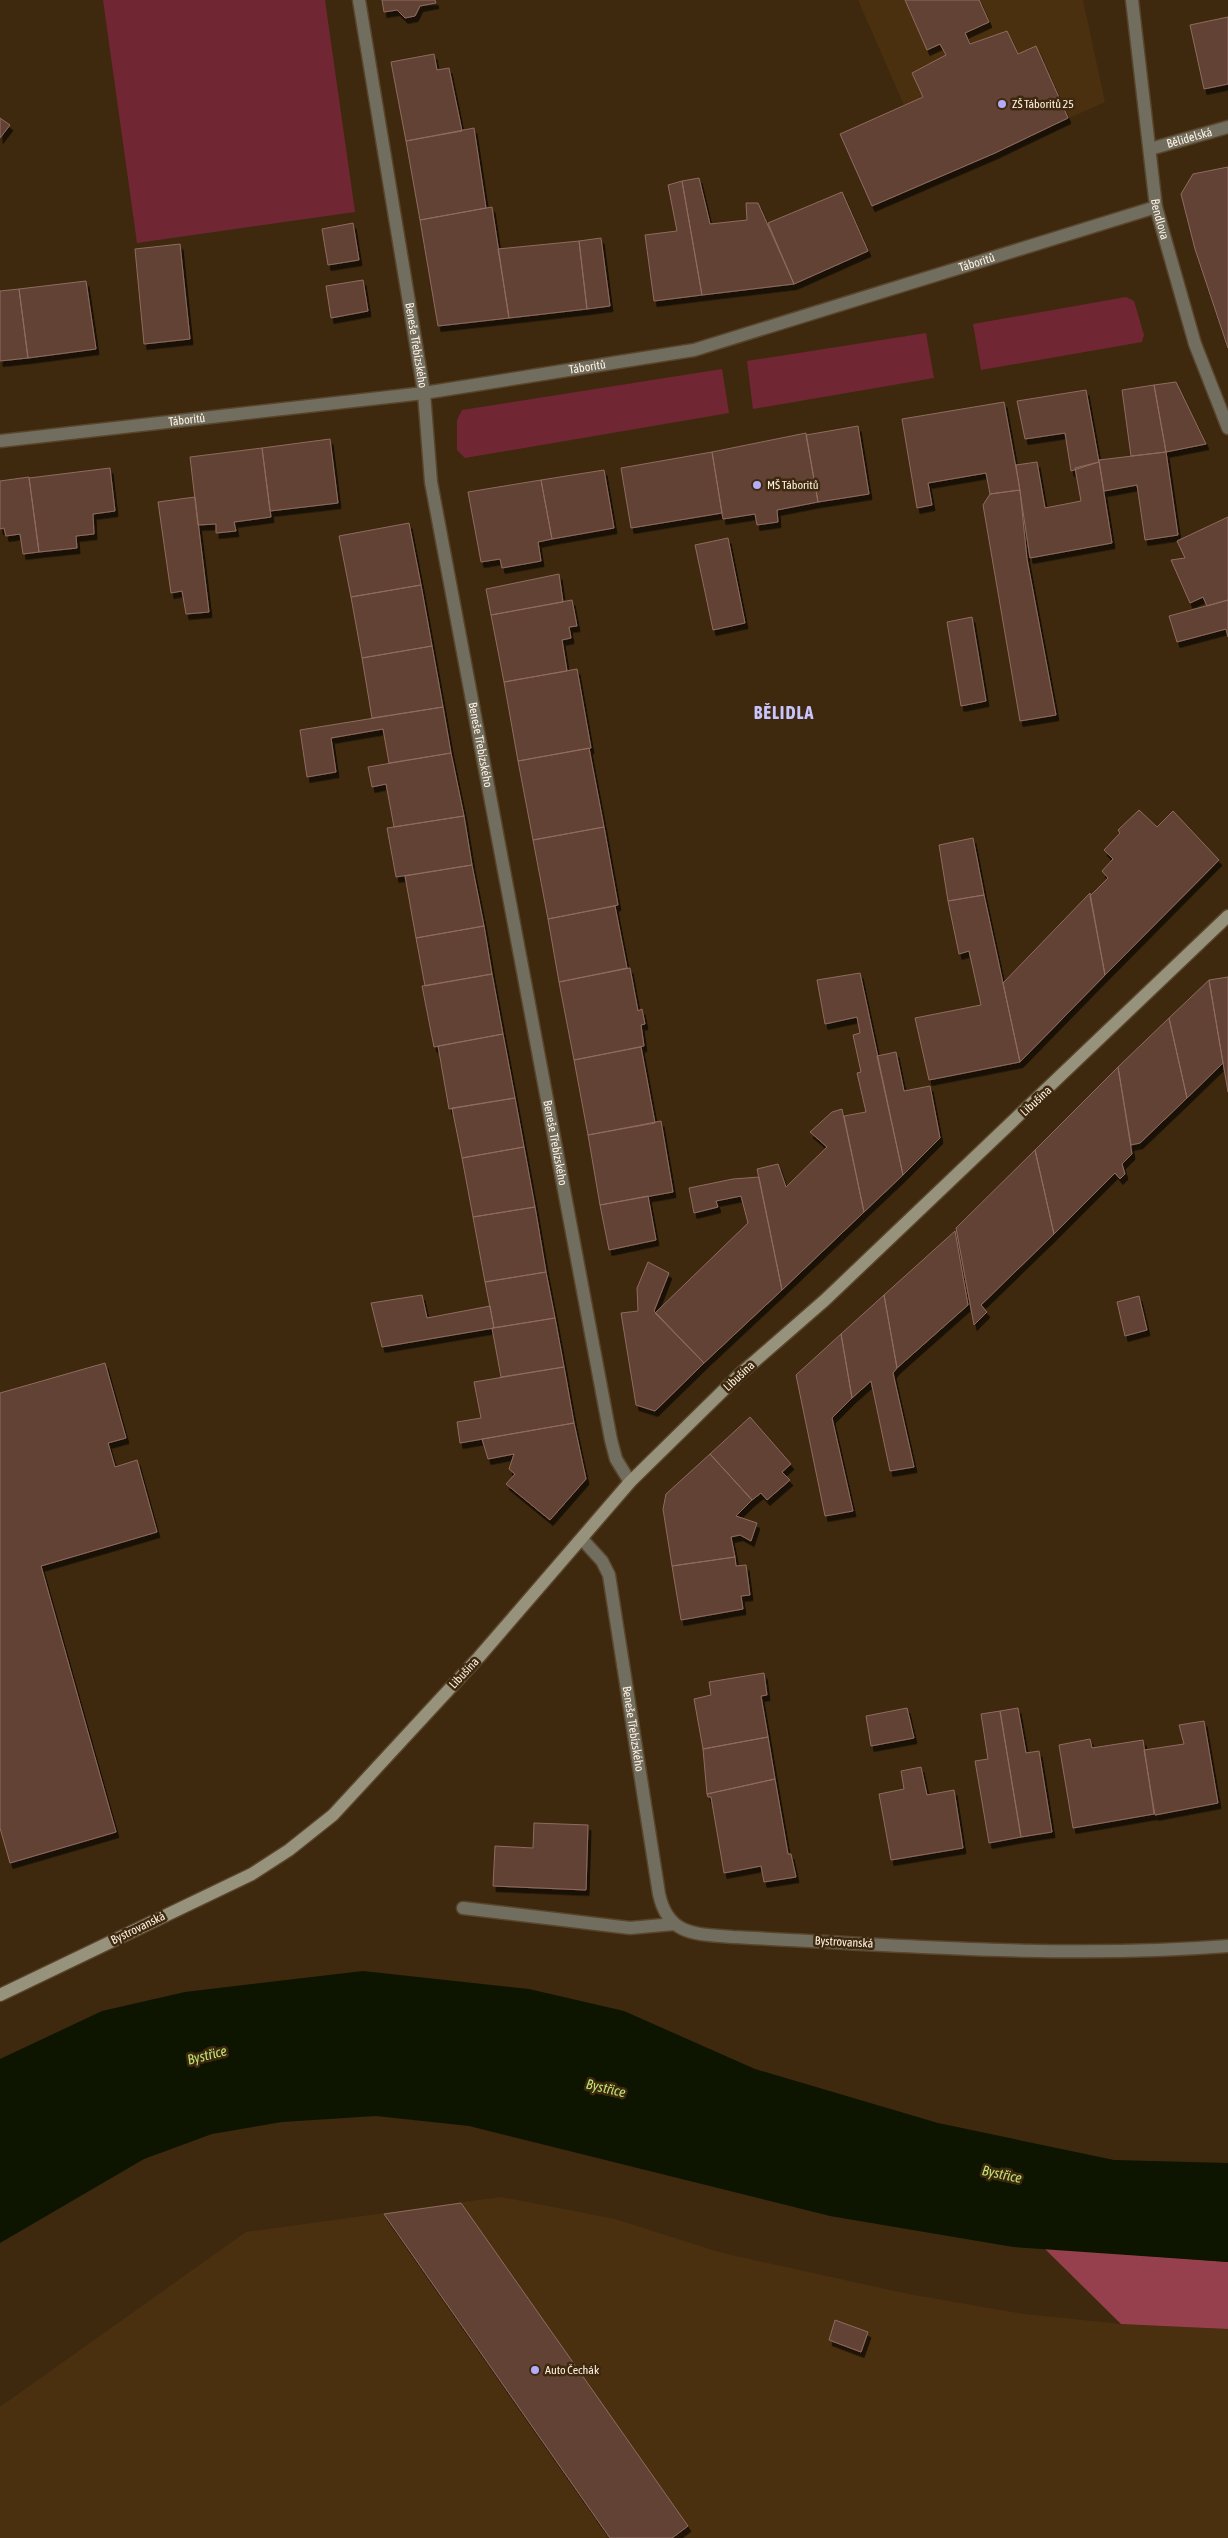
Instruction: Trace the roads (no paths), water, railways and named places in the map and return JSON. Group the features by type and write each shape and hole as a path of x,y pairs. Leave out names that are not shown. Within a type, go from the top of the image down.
{"street":[{"name":"Beneše Třebízského","path":"359,0 424,393 431,482 612,1446 616,1459 630,1482"},
{"name":"Bendlova","path":"1132,0 1156,207 1195,344 1228,428"},
{"name":"Bělidelská","path":"1150,148 1228,127"},
{"name":"Táboritů","path":"0,441 424,393 694,350 1156,207"},
{"name":"Libušina","path":"275,1860 333,1815 479,1657 630,1482 740,1374 825,1300 1228,916"},
{"name":"Beneše Třebízského","path":"582,1539 602,1560 609,1575 659,1894 662,1906 674,1924"},
{"name":"Bystrovanská","path":"0,1995 232,1883 275,1860"},
{"name":"Bystrovanská","path":"463,1908 630,1928 674,1924 691,1933 733,1937 1000,1950 1126,1950 1228,1946"}],"water":[{"name":"Bystřice","path":"363,1971 529,1989 624,2011 755,2069 938,2123 1114,2160 1228,2163 1228,2262 1013,2247 830,2216 469,2126 376,2116 282,2122 212,2134 144,2159 0,2243 0,2059 102,2011 185,1992"}],"place":[{"name":"ZŠ Táboritů 25","path":"1002,104"},
{"name":"MŠ Táboritů","path":"757,485"},
{"name":"Auto Čechák","path":"535,2370"}],"district":[{"name":"BĚLIDLA","path":"784,713"}]}
